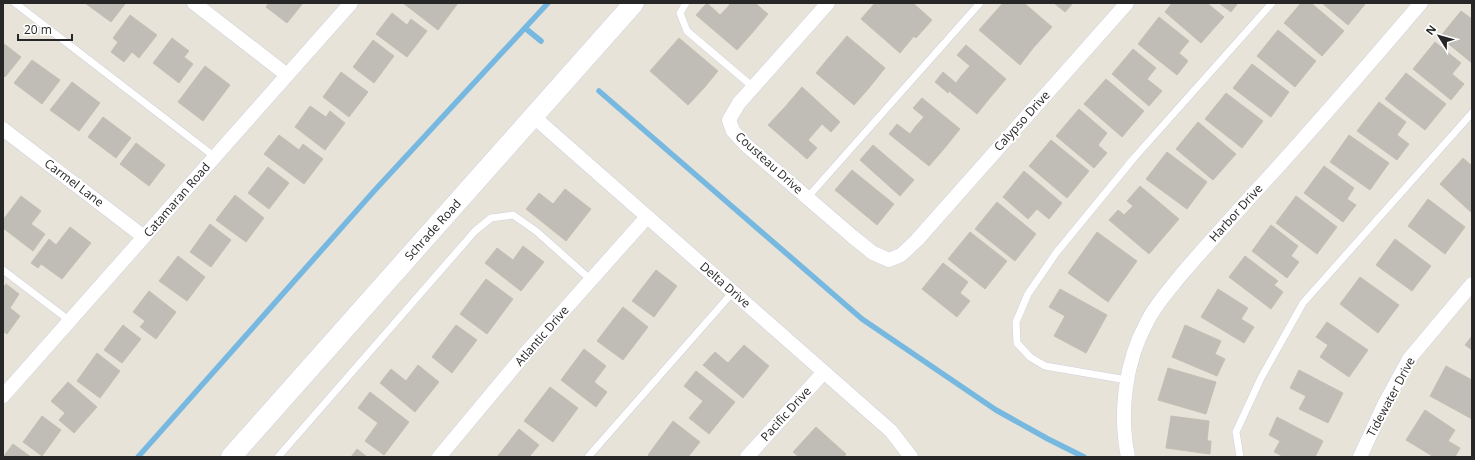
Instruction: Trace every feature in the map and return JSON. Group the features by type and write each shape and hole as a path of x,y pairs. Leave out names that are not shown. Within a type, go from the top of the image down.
{"street":[{"path":"194,3 287,75"},
{"name":"Catamaran Road","path":"3,396 351,3"},
{"name":"Schrade Road","path":"231,457 634,3"},
{"name":"Cousteau Drive","path":"828,3 739,103 729,120 733,131 746,145 853,238 873,252 889,260 901,255 917,240"},
{"name":"Calypso Drive","path":"917,240 1127,3"},
{"name":"Harbor Drive","path":"1128,457 1125,442 1125,402 1127,380 1134,353 1147,322 1166,293 1189,265 1314,128 1421,3"},
{"name":"Delta Drive","path":"534,117 891,431 911,457"},
{"name":"Carmel Lane","path":"3,129 144,237"},
{"name":"Atlantic Drive","path":"439,457 524,355 647,217"},
{"name":"Tidewater Drive","path":"1360,457 1384,405 1409,359 1472,284"},
{"name":"Pacific Drive","path":"747,457 824,372"}],"lane":[{"path":"15,3 215,157"},
{"path":"686,3 680,13 687,31 753,87"},
{"path":"807,198 980,3"},
{"path":"1127,380 1045,366 1030,357 1017,343 1016,322 1028,294 1056,253 1134,158 1272,3"},
{"path":"1240,457 1236,432 1261,378 1303,303 1472,113"},
{"path":"278,457 475,231 491,218 513,215 536,231 591,280"},
{"path":"3,270 70,321"},
{"path":"588,457 733,292"}],"building":[{"path":"85,3 123,3 125,4 111,22"},
{"path":"269,3 303,3 287,23 266,7"},
{"path":"403,3 458,3 438,30"},
{"path":"707,3 720,15 726,9 753,32 737,50 696,15"},
{"path":"731,3 755,3 768,14 753,32 726,9"},
{"path":"875,3 914,36 900,53 861,19"},
{"path":"876,3 913,3 932,20 916,38"},
{"path":"1003,3 1024,3 1052,27 1034,47 995,12"},
{"path":"1054,3 1073,3 1065,12"},
{"path":"1172,3 1207,3 1224,17 1201,43 1165,12"},
{"path":"1219,3 1238,3 1231,12"},
{"path":"1301,3 1311,3 1344,31 1322,56 1284,23"},
{"path":"1322,3 1366,3 1348,25"},
{"path":"1461,11 1472,19 1472,63 1440,37"},
{"path":"995,12 1034,47 1020,65 979,30"},
{"path":"392,13 407,25 411,19 427,31 407,57 376,34"},
{"path":"130,15 157,35 139,58 132,52 124,62 111,52 118,42 113,38"},
{"path":"1159,17 1189,41 1179,53 1188,61 1177,75 1138,44"},
{"path":"1278,30 1316,61 1295,87 1257,56"},
{"path":"847,36 885,68 869,88 830,56"},
{"path":"172,38 189,51 184,57 193,64 179,83 153,63"},
{"path":"679,38 718,71 704,88 665,54"},
{"path":"373,40 394,56 374,83 353,67"},
{"path":"1435,42 1461,63 1452,74 1464,84 1451,100 1413,69"},
{"path":"3,43 21,57 5,77 3,75"},
{"path":"966,45 1006,79 989,99 962,75 970,66 957,55"},
{"path":"1133,49 1156,68 1147,79 1162,91 1149,106 1112,74"},
{"path":"665,54 704,88 688,105 650,71"},
{"path":"830,56 869,88 854,105 816,73"},
{"path":"32,60 60,80 42,104 14,83"},
{"path":"1252,64 1289,92 1271,117 1233,88"},
{"path":"205,66 230,85 203,121 178,102"},
{"path":"341,72 368,92 349,117 323,97"},
{"path":"943,72 956,83 962,75 989,99 977,114 949,91 948,93 935,82"},
{"path":"1406,73 1446,104 1425,130 1385,99"},
{"path":"1106,79 1144,111 1122,137 1084,104"},
{"path":"72,82 100,103 79,131 50,110"},
{"path":"802,87 840,122 831,132 822,124 815,132 785,107"},
{"path":"1226,93 1263,121 1242,148 1205,119"},
{"path":"922,98 960,129 943,150 915,127 924,117 913,108"},
{"path":"1379,102 1406,122 1397,135 1409,144 1397,160 1357,131"},
{"path":"310,106 326,117 330,111 345,123 325,150 295,127"},
{"path":"785,107 815,132 808,140 817,148 807,159 768,125"},
{"path":"1079,109 1107,133 1098,145 1107,153 1094,168 1056,136"},
{"path":"103,117 131,138 116,158 88,137"},
{"path":"1198,122 1236,154 1213,180 1176,149"},
{"path":"897,124 910,134 915,127 943,150 929,166 889,134"},
{"path":"279,135 299,150 303,144 323,159 304,184 264,154"},
{"path":"1349,135 1389,163 1370,190 1330,162"},
{"path":"1051,140 1089,171 1067,198 1029,166"},
{"path":"136,143 165,165 149,186 120,164"},
{"path":"873,145 914,180 900,196 860,160"},
{"path":"1167,152 1207,182 1187,209 1146,179"},
{"path":"1463,158 1472,166 1472,213 1440,184"},
{"path":"1324,166 1354,188 1347,199 1356,205 1343,222 1304,193"},
{"path":"268,167 289,183 269,209 248,193"},
{"path":"852,170 894,204 877,225 835,190"},
{"path":"1024,171 1062,203 1049,219 1037,209 1028,219 1003,197"},
{"path":"1140,186 1179,219 1149,254 1109,220 1118,210 1124,215 1133,206 1127,201"},
{"path":"565,189 591,209 566,241 526,209 539,193 553,204"},
{"path":"235,195 264,218 246,242 216,220"},
{"path":"21,196 41,211 31,224 45,234 33,251 3,228 3,220"},
{"path":"1296,196 1337,227 1317,254 1276,223"},
{"path":"1428,199 1465,227 1445,254 1408,226"},
{"path":"997,202 1036,234 1015,261 975,229"},
{"path":"210,224 231,240 211,267 190,252"},
{"path":"1271,225 1298,246 1291,256 1299,262 1287,278 1252,251"},
{"path":"70,227 91,243 62,279 41,264 38,268 31,263 49,239 56,245"},
{"path":"970,232 1007,261 985,289 948,259"},
{"path":"1097,232 1137,261 1108,302 1068,273"},
{"path":"1395,239 1431,266 1412,291 1376,265"},
{"path":"523,246 544,262 521,291 485,263 497,248 513,260"},
{"path":"178,256 205,277 187,301 159,281"},
{"path":"1245,256 1278,281 1274,285 1283,292 1271,309 1229,277"},
{"path":"943,263 968,282 960,293 970,301 957,317 922,289"},
{"path":"656,270 677,286 654,317 632,301"},
{"path":"1360,277 1399,305 1378,333 1340,304"},
{"path":"486,279 513,299 487,334 460,314"},
{"path":"6,284 19,294 10,308 20,316 7,334 3,331 3,288"},
{"path":"1060,289 1107,315 1086,353 1054,336 1065,316 1049,307"},
{"path":"1218,289 1248,308 1241,319 1254,327 1244,343 1201,317"},
{"path":"149,291 176,312 156,339 140,327 145,321 133,312"},
{"path":"623,307 648,327 623,360 597,341"},
{"path":"1327,322 1368,350 1349,377 1320,357 1328,345 1316,337"},
{"path":"123,325 141,339 122,363 104,350"},
{"path":"456,325 477,340 452,373 432,357"},
{"path":"1185,325 1221,341 1215,354 1225,359 1217,376 1172,357"},
{"path":"1472,336 1472,350 1465,345"},
{"path":"744,345 769,366 743,398 703,365 715,352 728,363"},
{"path":"584,349 606,366 594,382 607,392 596,407 561,380"},
{"path":"97,353 120,371 100,398 77,381"},
{"path":"418,365 439,382 415,412 380,383 391,369 406,381"},
{"path":"1446,366 1472,380 1472,419 1430,396"},
{"path":"1168,368 1216,382 1206,414 1158,400"},
{"path":"1299,370 1343,393 1328,423 1299,409 1306,396 1290,388"},
{"path":"696,371 735,402 709,434 689,418 703,401 684,386"},
{"path":"68,382 97,407 74,433 59,420 65,413 51,401"},
{"path":"550,387 578,408 553,442 524,421"},
{"path":"370,392 409,422 384,455 365,441 378,423 358,408"},
{"path":"1425,410 1455,430 1448,441 1460,448 1455,457 1434,457 1406,440"},
{"path":"42,416 61,430 42,456 23,442"},
{"path":"1171,416 1209,421 1207,441 1211,441 1210,454 1166,448"},
{"path":"1277,417 1323,441 1315,457 1284,457 1274,452 1280,441 1269,435"},
{"path":"673,421 700,442 688,457 650,457 648,455"},
{"path":"816,427 846,454 844,457 799,457 793,452"},
{"path":"519,429 539,445 529,457 497,457"},
{"path":"13,444 31,457 3,457"},
{"path":"357,449 367,457 351,457"}],"waterway":[{"path":"138,457 375,190 548,3"},
{"path":"525,28 541,41"},
{"path":"599,91 862,319 996,410 1084,457"}]}
